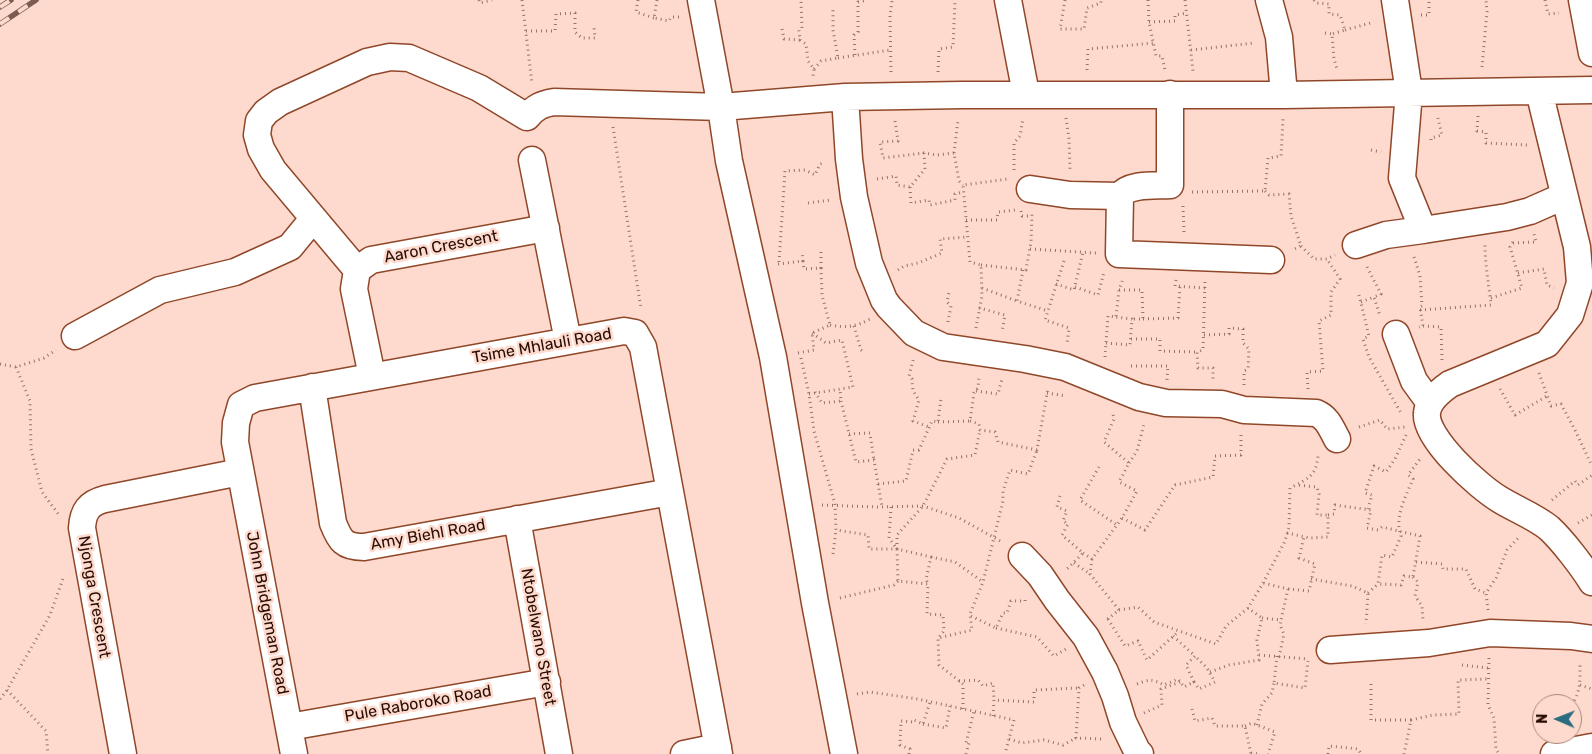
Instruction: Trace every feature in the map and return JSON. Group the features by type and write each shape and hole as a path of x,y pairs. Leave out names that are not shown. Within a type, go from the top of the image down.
{"street":[{"path":"1008,0 1026,94"},
{"path":"1269,0 1279,37 1284,104"},
{"path":"1395,0 1409,92 1402,178 1416,231"},
{"path":"1582,0 1592,53"},
{"path":"703,9 730,162 773,357 815,603 844,754"},
{"path":"372,376 354,289 357,270 273,170 261,149 258,135 259,121 266,112 280,102 366,62 390,57 409,58 531,112 543,104 554,102 721,107 846,97 1170,94 1284,104 1337,94 1592,90"},
{"path":"1539,91 1577,247 1580,284 1570,315 1547,344 1450,384 1430,403 1426,418 1434,438 1458,464 1498,498 1536,519 1549,529 1586,572 1592,582"},
{"path":"1170,94 1173,189 1131,188 1124,190 1120,196 1113,254 1272,260"},
{"path":"846,97 854,202 869,263 889,308 914,333 943,347 1057,365 1102,380 1139,397 1166,403 1309,412 1323,416 1337,439"},
{"path":"532,160 568,341"},
{"path":"1030,189 1070,195 1120,196"},
{"path":"1356,245 1386,235 1508,217 1564,196"},
{"path":"75,336 160,290 235,272 290,246 313,219"},
{"name":"Aaron Crescent","path":"357,270 371,260 546,228"},
{"name":"Tsime Mhlauli Road","path":"240,472 235,442 236,422 241,405 255,398 624,331 635,334 643,347 719,751"},
{"path":"1396,334 1414,382 1430,403"},
{"name":"Amy Biehl Road","path":"312,388 333,522 342,541 351,547 364,547 670,492"},
{"name":"Njonga Crescent","path":"123,754 82,528 82,518 89,506 96,501 240,472"},
{"name":"John Bridgeman Road","path":"240,472 294,754"},
{"name":"Ntobelwano Street","path":"517,519 559,754"},
{"path":"1022,556 1044,581 1086,637 1106,676 1132,740"},
{"path":"1319,655 1365,647 1423,643 1490,634 1571,636 1588,639"},
{"name":"Pule Raboroko Road","path":"289,726 546,682"},
{"path":"1554,754 1592,747"},
{"path":"684,754 719,751"}],"path":[{"path":"479,0 480,3 492,0"},
{"path":"522,0 526,31 531,112"},
{"path":"638,0 636,12 654,18 669,20 671,17 703,9"},
{"path":"654,18 657,0"},
{"path":"800,40 799,30 802,28 801,0"},
{"path":"855,55 854,35 858,32 858,2 867,0"},
{"path":"938,80 939,48 953,47 955,0"},
{"path":"1065,0 1060,29 1084,29 1087,8 1101,3 1101,0"},
{"path":"1148,0 1149,22 1156,56 1162,56 1170,94"},
{"path":"1185,0 1196,95"},
{"path":"1314,0 1316,3 1329,4 1329,14 1340,15 1345,30 1332,34 1325,33"},
{"path":"1486,0 1477,131 1486,132 1486,143 1552,146"},
{"path":"833,8 833,30 838,58"},
{"path":"526,31 555,31 556,14 576,13 575,32 582,38 595,38 594,28"},
{"path":"1149,22 1174,21 1175,15 1187,13"},
{"path":"782,29 784,39 800,40 806,44 808,61 814,69"},
{"path":"1332,34 1334,59 1337,66 1337,94"},
{"path":"1191,50 1265,42 1279,37"},
{"path":"1070,195 1069,139 1071,94 1087,71 1088,49 1154,43"},
{"path":"811,100 814,69 821,61 890,50"},
{"path":"962,95 954,153 958,181 963,185 1014,178 1014,143 1020,136 1026,94"},
{"path":"609,103 641,308 635,334"},
{"path":"1265,191 1268,158 1281,156 1284,104"},
{"path":"954,153 936,155 924,153 925,170 910,187 911,203 929,200 930,205 955,200 955,194 963,192"},
{"path":"781,273 779,264 785,171 805,170 815,175 820,164 851,171 896,176 897,185 910,187"},
{"path":"963,185 970,262 1024,270"},
{"path":"1017,301 1030,249 1032,216 1030,189"},
{"path":"1173,189 1265,191 1269,195 1289,194 1291,216 1301,246 1314,260 1326,259 1356,245 1381,294 1374,297"},
{"path":"1131,339 1160,339 1160,351 1197,352 1203,350 1206,267 1190,258 1184,226 1183,199 1173,189"},
{"path":"966,220 997,220 998,212 1020,210 1022,216 1032,216"},
{"path":"1491,298 1522,288 1510,246 1514,239 1508,217"},
{"path":"1420,310 1491,305 1490,288 1485,267 1485,239 1475,222"},
{"path":"1416,231 1422,306 1420,310 1423,326"},
{"path":"877,283 904,266 918,263 942,253 940,238 967,237"},
{"path":"1272,260 1301,246"},
{"path":"821,249 822,296 830,325"},
{"path":"1030,249 1113,254"},
{"path":"802,252 804,269 821,268"},
{"path":"1056,284 1074,290 1083,252"},
{"path":"1075,287 1098,295 1113,254"},
{"path":"1113,254 1123,279 1119,290 1116,317"},
{"path":"1309,412 1307,372 1323,371 1319,320 1331,314 1331,292 1340,279 1326,259"},
{"path":"753,267 803,261"},
{"path":"938,638 972,630 970,616 983,582 1010,470 1028,474 1037,450 1048,388 1069,328 1045,320 1064,261"},
{"path":"970,421 974,394 978,388 977,352 982,288 981,265"},
{"path":"1518,273 1544,269 1547,285 1575,298"},
{"path":"1102,380 1108,316 1132,319 1178,318 1180,286"},
{"path":"982,288 1048,311"},
{"path":"1119,290 1142,290 1143,319"},
{"path":"949,292 946,302 951,306 947,321 961,328 977,352"},
{"path":"812,333 830,325 844,328 860,325 889,308"},
{"path":"977,352 1005,315 980,308"},
{"path":"1106,343 1130,345 1132,319"},
{"path":"854,326 861,350 865,353"},
{"path":"1396,334 1423,326 1441,327 1442,362 1450,384"},
{"path":"1204,335 1229,334 1229,328 1243,329 1243,344 1249,349 1248,369 1244,371 1230,407"},
{"path":"773,357 814,350 812,333"},
{"path":"780,398 853,387 842,340 826,343 812,333"},
{"path":"918,335 910,376 913,391 919,400 913,421 929,427"},
{"path":"0,364 16,367 44,358 75,336"},
{"path":"797,344 809,394 814,431 835,504 836,530 868,535 869,549 897,549 955,562 983,582"},
{"path":"1530,351 1551,406 1561,404 1592,466"},
{"path":"1122,518 1145,530 1175,485 1213,477 1215,456 1240,455 1241,422 1236,420 1213,368 1198,368 1197,352"},
{"path":"16,367 30,401 30,449 42,492 62,520 82,528"},
{"path":"1492,367 1502,394 1515,415 1547,396"},
{"path":"840,389 841,401 856,462 874,460"},
{"path":"815,392 822,403 841,401"},
{"path":"1090,574 1092,559 1122,518 1137,491 1119,482 1137,451 1144,424 1131,421 1139,397"},
{"path":"938,422 941,398"},
{"path":"1113,408 1114,420 1104,442 1129,463"},
{"path":"970,616 996,628 1037,637 1054,656 1086,637 1119,610 1138,607 1154,622 1216,644 1226,626 1248,608 1264,583 1285,541 1289,527 1290,488 1312,475 1317,467 1319,452 1354,429 1380,420 1387,428 1407,426 1406,437 1386,472 1374,466 1365,493 1372,495 1368,509 1371,510 1367,528 1378,530 1382,527 1420,536 1414,577"},
{"path":"815,603 894,585 898,581 897,535 922,506 947,458 975,455 980,430 979,424 970,421 932,421 919,450 913,450 906,481 878,484"},
{"path":"980,430 995,432 998,442 1037,450"},
{"path":"850,434 870,433 882,507"},
{"path":"1365,647 1368,593 1378,584 1382,555 1392,557 1401,536 1398,529 1401,509 1413,479 1408,475 1434,438"},
{"path":"1099,467 1080,500 1117,525"},
{"path":"1296,485 1317,487 1319,494 1317,515 1334,514 1335,505 1368,509"},
{"path":"1060,496 1057,507 1067,511 1063,522 1068,524 1062,535 1092,559"},
{"path":"799,506 835,504 882,507 922,506 959,518 994,536 1022,556"},
{"path":"892,507 889,538 897,549"},
{"path":"1287,533 1310,538 1328,537 1328,515"},
{"path":"1589,517 1592,522"},
{"path":"1264,583 1288,589 1309,591 1314,564 1299,558 1304,537"},
{"path":"996,628 1003,612 1007,613 1011,601 1025,601 1026,582 1044,581 1074,563 1083,553"},
{"path":"932,557 926,579 928,584 927,614 943,615 944,631 938,638 939,666 963,684 964,709"},
{"path":"1416,562 1442,564 1443,569 1466,570 1475,589 1486,593"},
{"path":"1074,563 1090,574 1119,610"},
{"path":"0,699 50,615 66,571"},
{"path":"1378,584 1401,585 1404,576 1414,577 1418,582 1416,596 1422,606 1423,643"},
{"path":"1311,579 1352,586 1368,593"},
{"path":"898,581 928,584"},
{"path":"1258,725 1262,704 1272,693 1284,634 1280,620 1288,589"},
{"path":"1248,608 1262,618 1280,620"},
{"path":"1210,672 1229,665 1259,660 1257,640 1262,618"},
{"path":"1108,619 1125,646 1138,641 1147,660 1178,632"},
{"path":"1173,636 1207,668 1215,682 1199,689 1186,665 1194,656"},
{"path":"1578,694 1580,685 1580,661 1588,639"},
{"path":"1259,655 1319,655 1304,688 1274,683"},
{"path":"994,700 1034,702 1034,690 1080,688 1106,676 1132,686 1148,680 1164,685 1178,680 1184,687 1194,682"},
{"path":"1372,684 1371,720 1411,720 1434,715 1459,714 1458,680 1488,679"},
{"path":"959,680 978,680 983,686 993,683 993,716"},
{"path":"1008,739 1022,743 1044,740 1063,745 1076,738 1094,737 1132,740 1162,705 1161,689 1180,682"},
{"path":"1580,685 1592,689"},
{"path":"1076,738 1080,688"},
{"path":"7,690 46,731 48,754"},
{"path":"834,698 870,692 930,702 1014,720 1005,754"},
{"path":"924,724 930,702"},
{"path":"1488,704 1494,718 1496,749 1499,754"},
{"path":"909,754 910,748 900,745 902,721 913,722 914,720 946,728 950,706"},
{"path":"1192,709 1195,721 1212,718 1214,726 1245,726 1252,723 1275,732 1268,754"},
{"path":"966,754 969,743 966,743 974,711"},
{"path":"1404,754 1411,720"},
{"path":"1245,726 1251,754 1258,754"},
{"path":"1328,754 1330,746 1358,749 1361,754"}],"railway":[{"path":"0,7 11,0"},
{"path":"0,24 36,0"}]}
